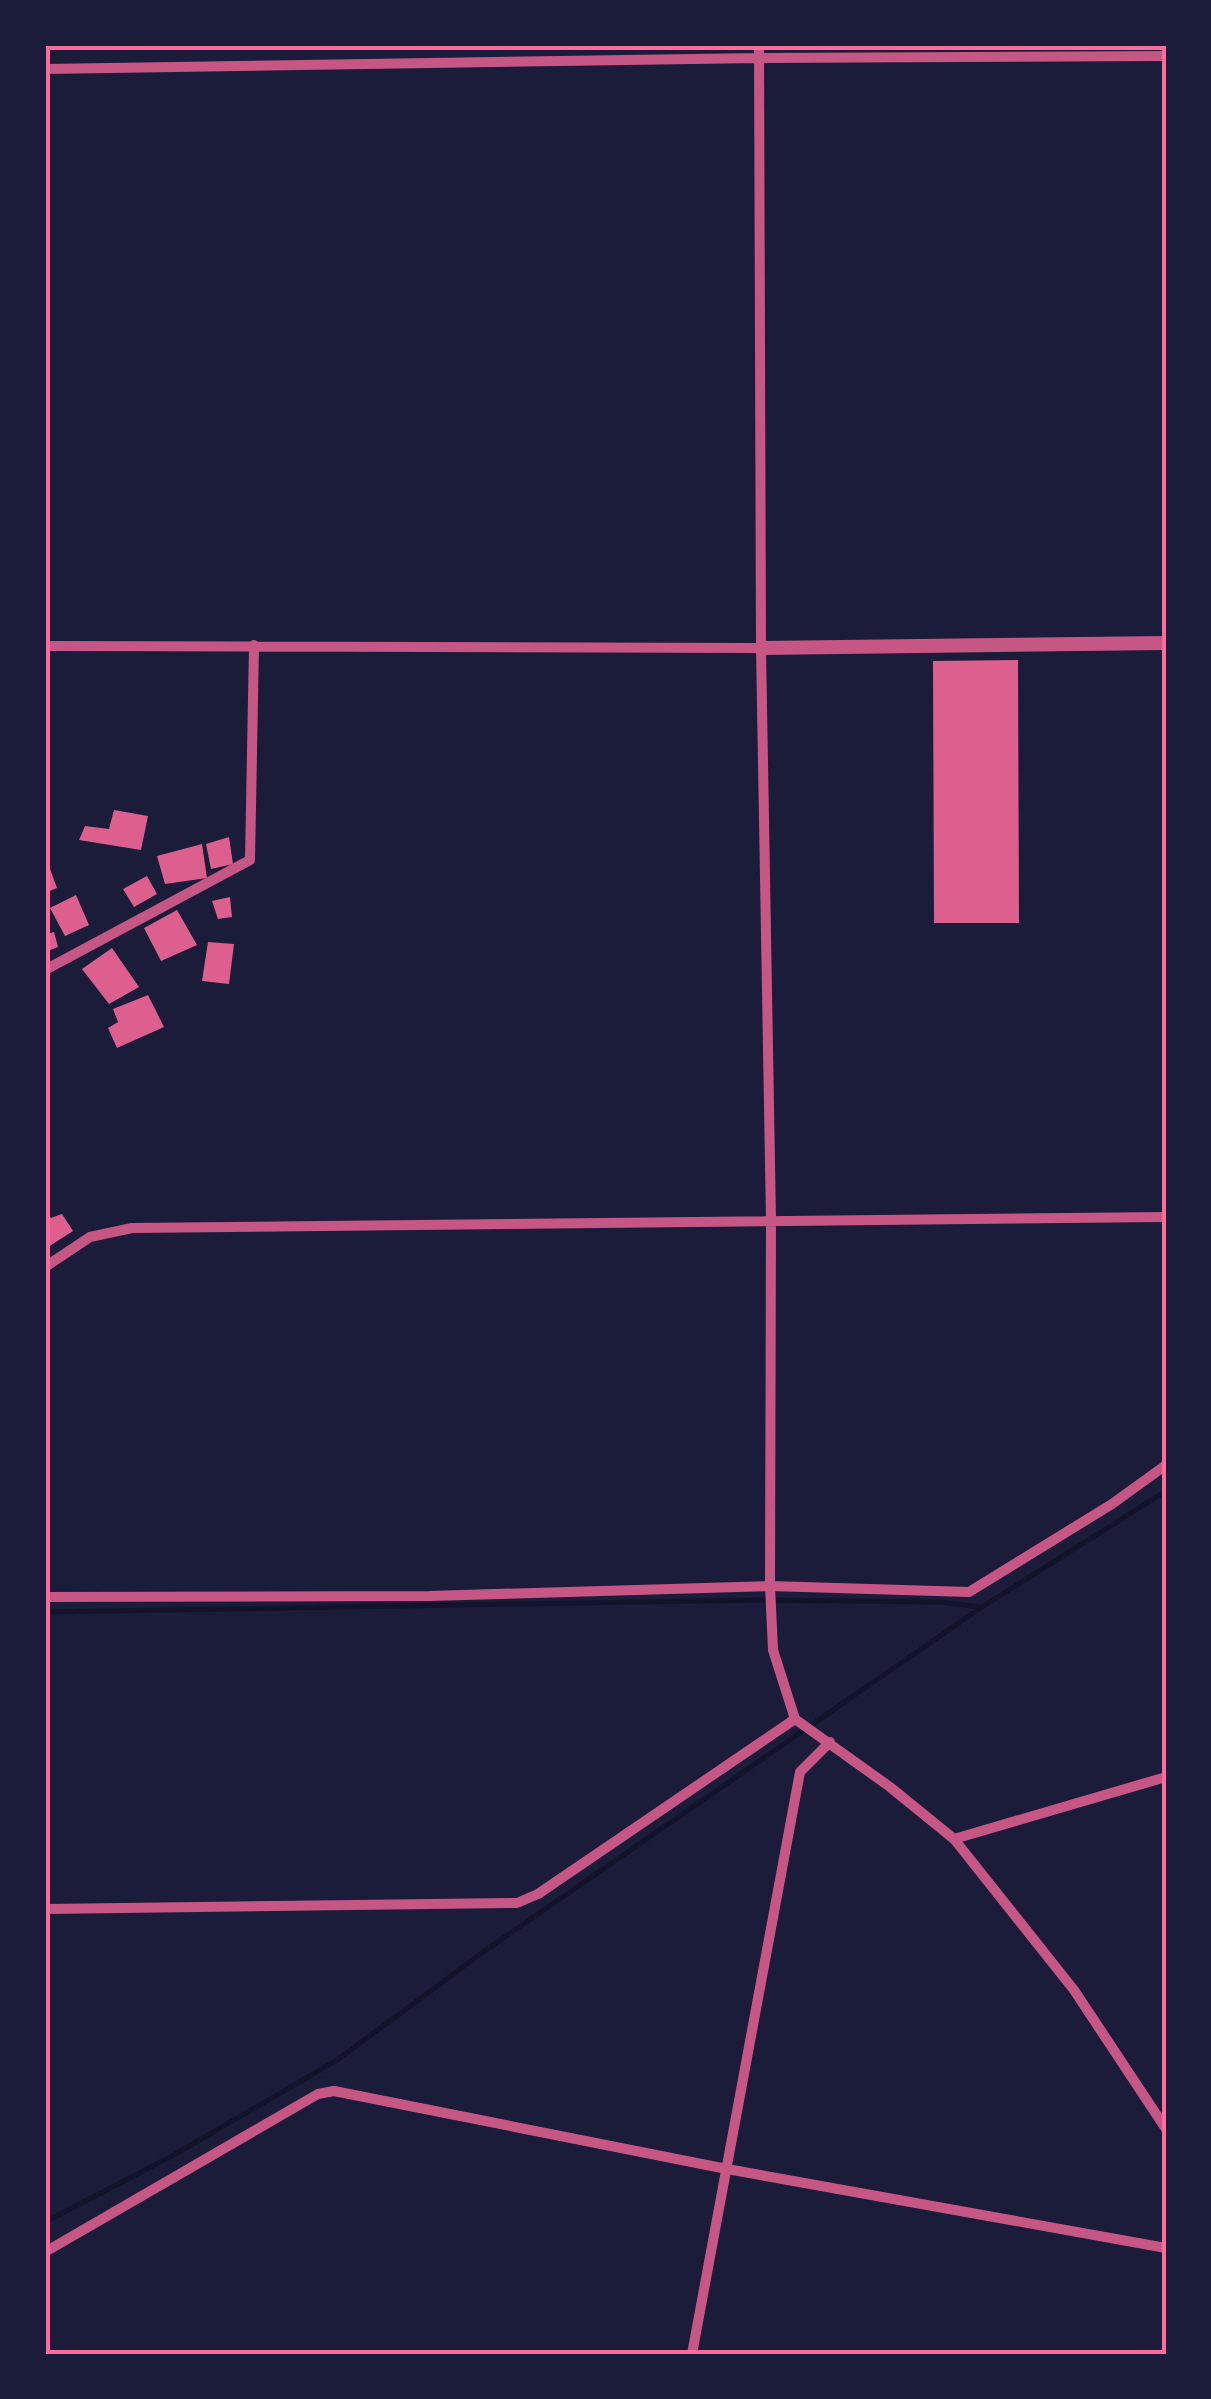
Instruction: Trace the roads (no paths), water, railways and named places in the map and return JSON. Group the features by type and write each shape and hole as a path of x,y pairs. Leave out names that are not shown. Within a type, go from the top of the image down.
{"street":[{"path":"758,45 773,1650 795,1718 954,1839 1074,1990 1166,2129"},
{"path":"45,69 1166,56"},
{"path":"45,646 761,648 1166,643"},
{"path":"45,970 250,860 254,645"},
{"path":"45,1266 90,1236 132,1228 1166,1217"},
{"path":"45,1597 429,1596 770,1586 969,1592 1112,1504 1166,1465"},
{"path":"45,1909 517,1903 538,1894 795,1718"},
{"path":"692,2354 800,1772 830,1742"},
{"path":"954,1839 1166,1778"},
{"path":"45,2252 318,2094 334,2091 727,2169 1166,2248"}],"waterway":[{"path":"45,2222 172,2156 337,2060 486,1950 982,1607 1166,1491"},
{"path":"45,1612 753,1600 942,1602 979,1607"}]}
